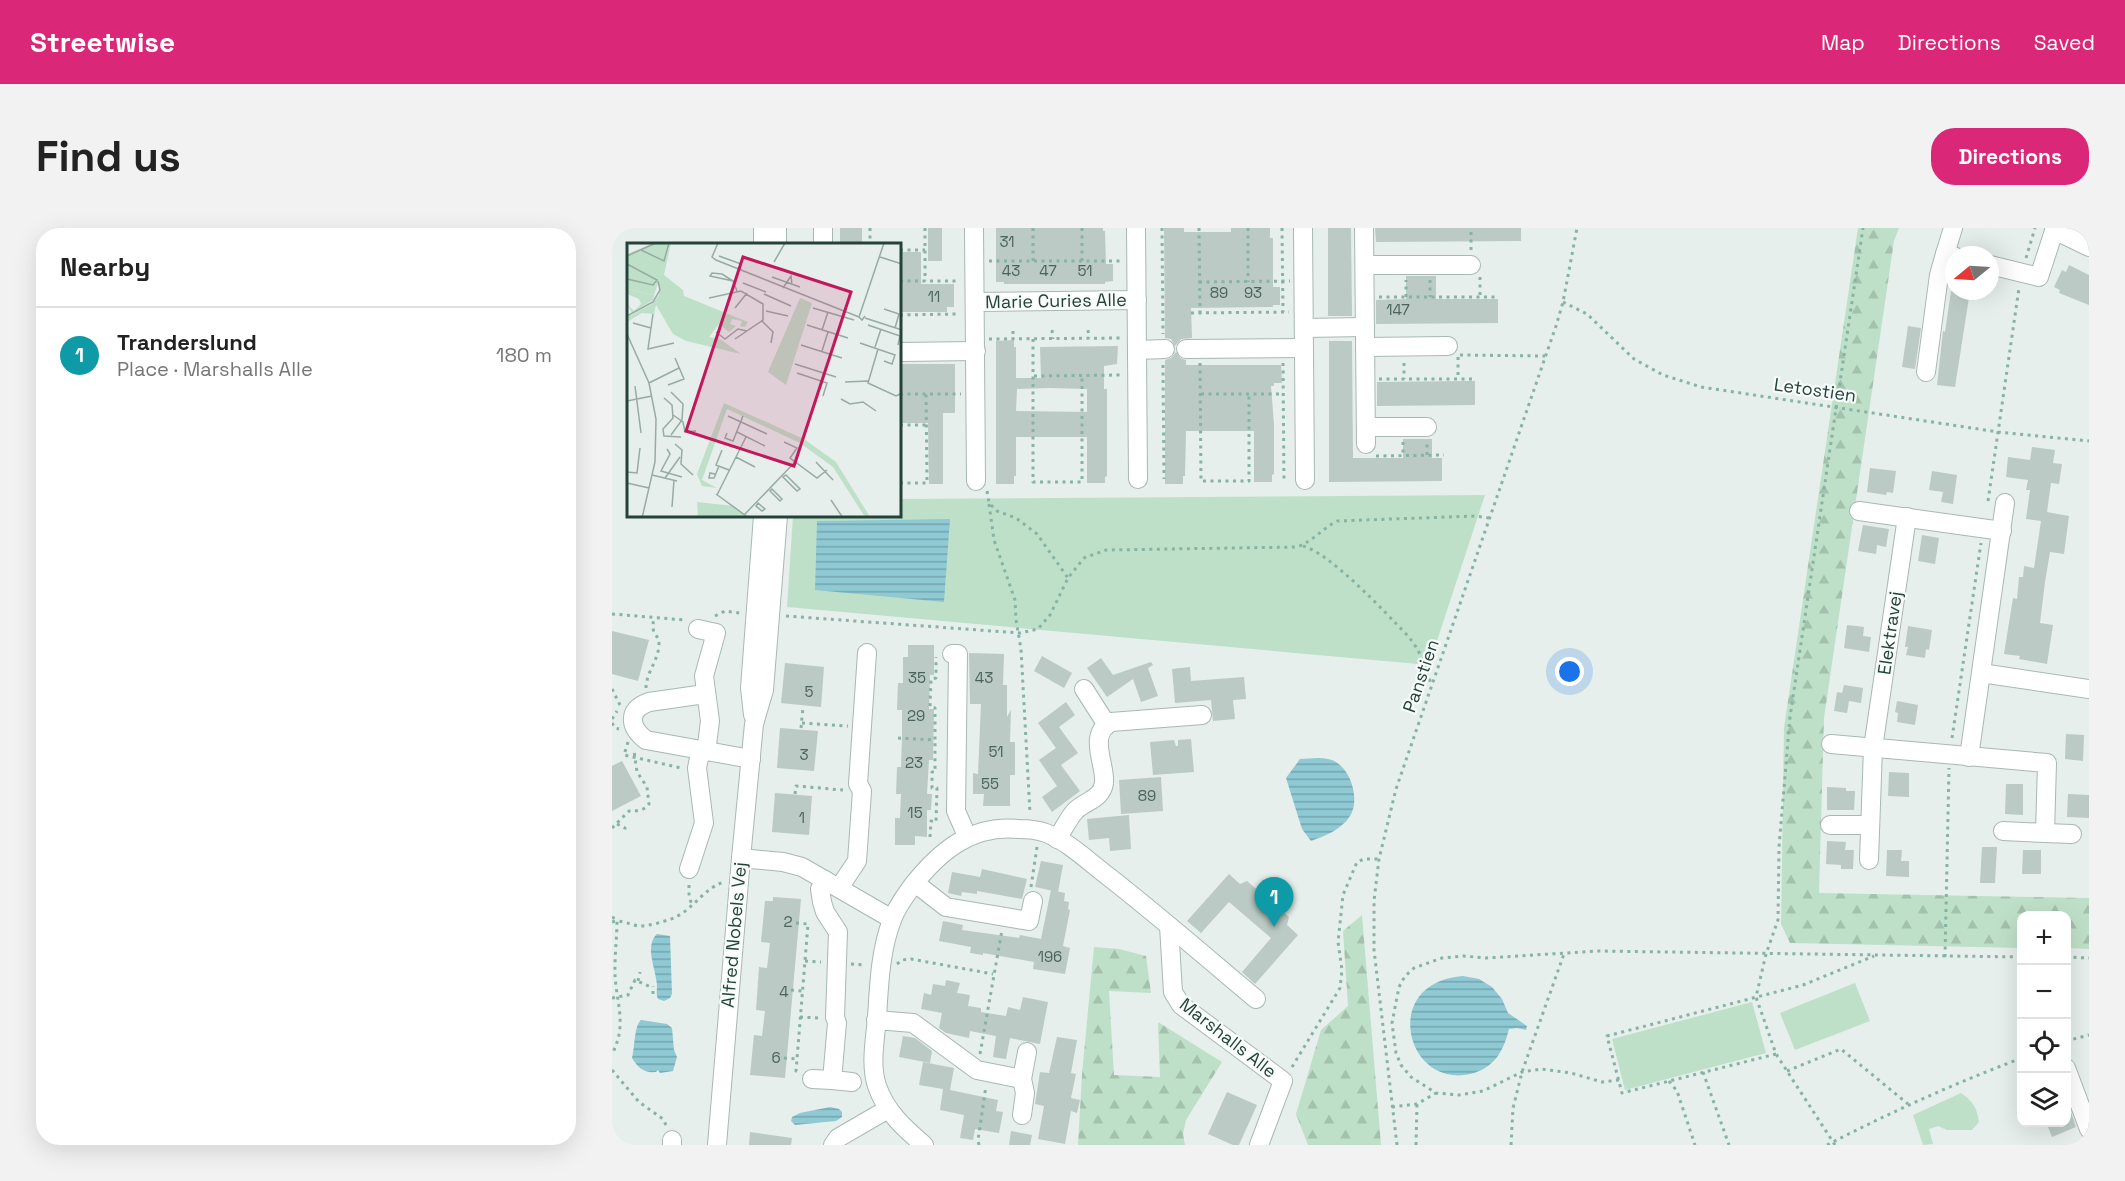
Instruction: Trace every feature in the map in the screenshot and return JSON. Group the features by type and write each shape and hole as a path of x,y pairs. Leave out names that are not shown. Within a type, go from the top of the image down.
{"street":[{"name":"Marie Curies Alle","path":"974,228 976,394 981,481"},
{"name":"Marie Curies Alle","path":"1136,228 1138,479"},
{"path":"1303,228 1305,480"},
{"path":"1364,228 1366,436 1426,427"},
{"path":"1951,246 1953,228"},
{"path":"1999,267 2039,278 2054,229 2089,247"},
{"path":"1926,372 1939,275 1945,264"},
{"path":"1365,265 1471,265"},
{"name":"Marie Curies Alle","path":"976,308 1137,300"},
{"path":"1304,320 1365,327"},
{"path":"1137,344 1165,350"},
{"path":"902,352 976,345"},
{"path":"1365,346 1453,351"},
{"path":"1193,349 1304,348"},
{"path":"1969,757 2005,503"},
{"path":"1858,511 2002,531"},
{"name":"Alfred Nobels Vej","path":"717,1145 754,724 764,690 763,518"},
{"name":"Alfred Nobels Vej","path":"763,614 778,518"},
{"name":"Elektravej","path":"1869,860 1873,748 1907,518"},
{"path":"689,869 704,822 697,768 707,745 710,721 704,676 716,633 699,622"},
{"path":"832,1080 837,1023 835,1017 838,932 825,912 820,889 832,884 857,861 862,791 858,784 867,653"},
{"path":"949,653 946,723 950,813 967,836"},
{"path":"1981,673 2089,689"},
{"path":"1084,689 1107,725"},
{"path":"705,694 649,702 635,710 633,724 646,740 751,759"},
{"path":"1057,839 1075,812 1097,797 1104,786 1104,770 1099,757 1098,742 1107,725 1111,722 1202,716"},
{"path":"1831,744 2047,763 2045,833"},
{"path":"1830,825 1870,825"},
{"path":"924,1145 893,1118 878,1088 875,1076 876,1020 881,967 892,919 915,883 934,859 967,836 977,832 1009,828 1036,831 1067,844 1134,896 1256,999"},
{"path":"2003,831 2072,834"},
{"path":"740,867 783,862 802,867 892,919"},
{"path":"915,883 946,907 1029,921 1033,901"},
{"name":"Marshalls Alle","path":"1168,926 1173,992 1180,1005 1283,1081 1259,1145"},
{"path":"876,1020 913,1023 983,1071 1022,1078"},
{"path":"1022,1115 1025,1093 1022,1078 1027,1052"},
{"path":"2069,1073 2089,1129"},
{"path":"812,1079 852,1082"},
{"path":"832,1145 838,1138 888,1109"}],"path":[{"path":"925,228 925,281"},
{"path":"1033,228 1033,261"},
{"path":"1082,228 1082,261"},
{"path":"1199,228 1200,313"},
{"path":"1248,228 1248,282"},
{"path":"1282,228 1283,312"},
{"path":"1471,228 1471,265"},
{"name":"Panstien","path":"1396,1145 1374,950 1374,901 1379,859 1396,789 1563,302 1577,228"},
{"path":"1835,1143 1776,1054 1756,997 1766,954 1778,920 1779,848 1790,717 1863,228"},
{"path":"1998,432 2021,273 2035,228"},
{"path":"902,250 925,250"},
{"path":"975,261 1136,261"},
{"path":"902,281 975,281"},
{"path":"1199,282 1304,281"},
{"path":"1365,297 1496,297"},
{"name":"Letostien","path":"1563,302 1587,314 1634,359 1663,375 1701,387 1998,432 2089,441"},
{"path":"902,315 976,308"},
{"path":"1259,312 1259,318"},
{"path":"1191,313 1283,312 1304,320"},
{"path":"1052,330 1053,339"},
{"path":"1088,330 1089,339"},
{"path":"1013,331 1013,339"},
{"path":"976,345 1013,339 1089,339 1137,344"},
{"path":"1033,339 1033,482 1083,482 1082,376"},
{"path":"1193,349 1201,394 1201,481 1249,481 1248,394"},
{"path":"1458,379 1453,351 1545,356"},
{"path":"1283,357 1284,482"},
{"path":"1033,376 1137,375"},
{"path":"1366,380 1475,379"},
{"path":"902,394 976,394"},
{"path":"902,483 927,483 926,394"},
{"path":"1201,394 1304,394"},
{"path":"902,425 926,425"},
{"path":"1366,436 1375,456 1444,455"},
{"path":"981,481 989,503 994,540 1015,600 1016,620 1020,633 1036,831 1030,890 1033,901"},
{"path":"989,503 997,511 1016,518 1036,534 1068,578"},
{"path":"612,614 699,622 725,611 1020,633 1038,629 1050,615 1068,578 1084,558 1106,550 1301,545 1336,521 1475,516 1489,518"},
{"path":"1301,545 1311,548 1327,559 1417,646 1431,687"},
{"path":"649,702 646,680 656,662 659,642 653,633 654,618"},
{"path":"930,837 930,821 936,822 937,788 932,789 933,772 935,771 935,740 946,723 935,708 930,707 931,679 936,678 949,653"},
{"path":"612,689 621,705"},
{"path":"801,728 803,707"},
{"path":"802,723 862,728"},
{"path":"898,738 935,740"},
{"path":"612,828 629,811 638,811 649,804 647,787 637,772 635,758"},
{"path":"795,794 796,786 862,791"},
{"path":"617,824 625,828 625,833"},
{"path":"1283,1081 1340,988 1342,970 1338,942 1344,896 1357,862 1364,859 1379,859"},
{"path":"614,921 640,926 670,920 692,907 714,886 740,867"},
{"path":"689,869 691,876 689,894 692,907"},
{"path":"612,917 621,1027 618,1043 612,1054"},
{"path":"979,1145 983,1071 993,974 1001,933 1008,917"},
{"path":"796,923 808,924 796,1071 811,1072 812,1079"},
{"path":"1511,1145 1513,1108 1522,1072 1565,951"},
{"path":"1619,1080 1602,1082 1571,1073 1540,1069 1522,1072 1483,1091 1459,1095 1436,1093 1411,1077 1401,1065 1396,1053 1392,1023 1399,987 1405,976 1414,968 1442,958 1463,956 1486,958 1565,951 2017,957"},
{"path":"1776,1054 1622,1093 1607,1036 1803,985 1876,956"},
{"path":"2071,957 2089,957"},
{"path":"837,962 890,969 902,960 911,959 993,974"},
{"path":"638,981 640,972"},
{"path":"612,998 628,995 635,980 653,987 653,994"},
{"path":"791,990 802,991"},
{"path":"2071,1040 2089,1035"},
{"path":"1787,1071 1841,1049 1908,1104"},
{"path":"784,1058 797,1059"},
{"path":"1827,1145 1835,1143 1908,1104 2017,1060"},
{"path":"612,1070 639,1102 663,1119 670,1137"},
{"path":"1704,1072 1729,1145"},
{"path":"1669,1081 1677,1090 1695,1145"},
{"path":"1392,1107 1417,1104 1436,1093"},
{"path":"1416,1145 1417,1104"}],"green space":[{"path":"1858,228 1899,228 1894,241 1824,718 1819,893 2089,898 2089,949 2071,948 2071,911 2017,911 2017,948 1790,943 1781,924 1784,728"},
{"path":"1485,495 1429,665 787,607 793,518 902,518 902,499"},
{"path":"1362,915 1381,1145 1308,1145 1296,1114 1321,1030 1348,1006 1343,931"},
{"path":"1094,947 1119,949 1146,956 1151,993 1109,991 1114,1075 1160,1077 1158,1022 1222,1062 1186,1120 1183,1134 1185,1145 1078,1145"},
{"path":"1855,983 1870,1021 1795,1050 1780,1013"},
{"path":"1752,1002 1766,1053 1625,1090 1612,1039"},
{"path":"1961,1093 1974,1105 1979,1122 1972,1130 1947,1130 1938,1126 1929,1129 1933,1144 1923,1145 1913,1115"}],"water":[{"path":"950,519 944,602 815,590 817,521"},
{"path":"1325,758 1336,762 1348,774 1354,792 1353,809 1346,821 1332,832 1311,841 1302,829 1286,778 1300,759"},
{"path":"657,934 670,936 672,994 664,1001 657,997 651,951 653,939"},
{"path":"1463,976 1479,979 1492,987 1502,999 1508,1013 1527,1026 1526,1030 1509,1029 1502,1050 1482,1070 1451,1075 1432,1067 1418,1053 1411,1034 1411,1015 1419,996 1436,983"},
{"path":"641,1020 667,1024 672,1028 677,1057 673,1071 660,1073 658,1070 656,1072 645,1071 632,1058 636,1032"},
{"path":"830,1107 839,1109 842,1117 836,1121 795,1125 791,1121 792,1117 800,1113"}],"building":[{"path":"840,228 862,228 862,243 840,243"},
{"path":"928,228 942,228 942,261 928,261"},
{"path":"996,228 1103,228 1106,264 1113,264 1113,281 1105,282 1105,284 1004,284 1004,282 996,282"},
{"path":"1164,228 1184,228 1184,232 1231,232 1231,228 1270,228 1270,238 1273,238 1273,287 1280,287 1280,305 1191,308 1192,338 1181,339 1175,346 1171,339 1165,338"},
{"path":"1328,228 1351,228 1352,316 1328,316"},
{"path":"1375,228 1521,228 1521,241 1376,242"},
{"path":"902,252 921,252 921,284 954,284 954,307 947,307 947,312 902,312"},
{"path":"2069,265 2089,275 2089,305 2059,293 2060,290 2054,287 2062,270 2066,272"},
{"path":"1406,276 1436,276 1436,299 1498,299 1498,323 1376,324 1376,300 1406,299"},
{"path":"1950,300 1969,300 1955,387 1937,385 1943,331 1945,332"},
{"path":"1908,326 1921,328 1915,369 1902,367"},
{"path":"1014,340 1016,378 1041,378 1040,347 1118,346 1117,364 1104,366 1104,389 1107,389 1107,476 1105,483 1087,483 1087,437 1016,437 1014,484 996,484 996,341","holes":["1017,389 1087,389 1087,412 1016,411"]},
{"path":"1329,341 1352,341 1353,458 1403,458 1403,439 1432,439 1432,458 1442,458 1442,481 1329,482"},
{"path":"1176,352 1180,358 1186,360 1186,365 1281,365 1282,383 1274,383 1274,386 1271,386 1274,424 1272,482 1254,482 1254,431 1186,431 1183,484 1165,484 1165,360 1171,358"},
{"path":"902,364 955,364 955,413 943,413 943,484 929,484 928,423 902,423"},
{"path":"1475,381 1475,405 1377,406 1377,382"},
{"path":"2032,447 2055,450 2053,463 2062,464 2059,484 2051,483 2047,512 2069,516 2064,554 2050,552 2045,582 2040,623 2053,625 2047,664 2004,654 2013,598 2017,599 2019,577 2023,577 2024,566 2034,568 2041,521 2026,519 2030,490 2026,490 2028,480 2006,477 2008,457 2030,460"},
{"path":"1870,468 1896,471 1893,493 1887,492 1886,495 1867,492"},
{"path":"1932,471 1957,475 1953,504 1941,502 1943,492 1929,490"},
{"path":"1863,525 1889,529 1886,547 1877,545 1876,554 1858,551"},
{"path":"1922,535 1939,538 1935,564 1918,561"},
{"path":"1847,625 1864,627 1863,636 1871,637 1869,652 1844,648"},
{"path":"1908,626 1932,630 1929,650 1926,649 1925,658 1906,655"},
{"path":"612,631 649,640 638,681 612,674"},
{"path":"908,645 934,645 934,675 930,675 929,709 934,709 933,760 929,760 927,794 932,794 931,810 927,810 927,837 915,836 915,845 895,845 895,818 900,818 901,794 896,794 897,767 901,767 902,735 902,710 897,710 898,683 903,683 903,657 908,657"},
{"path":"969,653 1004,654 1003,685 1007,685 1007,717 1011,710 1010,742 1015,742 1015,775 1010,775 1010,806 983,806 984,794 973,794 973,773 978,774 981,704 970,704"},
{"path":"1042,656 1072,673 1064,688 1034,671"},
{"path":"1101,658 1113,675 1151,662 1153,665 1148,668 1158,696 1141,702 1133,679 1107,697 1087,668"},
{"path":"785,663 824,667 821,707 781,703"},
{"path":"1190,667 1191,681 1244,677 1246,699 1233,700 1235,719 1213,721 1211,700 1175,703 1172,669"},
{"path":"1844,685 1863,688 1861,703 1849,701 1847,713 1834,711 1837,692 1842,693"},
{"path":"1897,701 1918,705 1915,725 1897,722 1898,713 1895,712"},
{"path":"1066,702 1075,715 1059,727 1078,753 1061,765 1080,791 1052,812 1042,797 1057,786 1039,760 1056,748 1038,723"},
{"path":"780,728 818,731 814,771 777,768"},
{"path":"2066,734 2084,735 2083,761 2065,759"},
{"path":"1191,739 1194,772 1153,775 1150,742 1174,740 1178,746 1178,740"},
{"path":"622,761 641,796 612,811 612,766"},
{"path":"1889,772 1909,773 1909,797 1888,796"},
{"path":"1161,777 1163,811 1121,814 1119,780"},
{"path":"2006,784 2023,784 2023,815 2005,814"},
{"path":"1827,787 1855,791 1854,810 1827,810"},
{"path":"775,793 812,796 809,835 772,832"},
{"path":"2068,794 2089,795 2089,818 2067,817"},
{"path":"1129,815 1131,849 1110,851 1109,838 1089,840 1087,819"},
{"path":"1827,841 1846,842 1845,850 1854,850 1853,869 1841,869 1841,865 1826,864"},
{"path":"1982,847 1997,847 1995,883 1980,883"},
{"path":"1887,850 1902,850 1901,861 1909,861 1909,877 1886,876"},
{"path":"2023,850 2041,850 2041,874 2022,874"},
{"path":"1041,861 1063,865 1058,892 1035,887"},
{"path":"982,869 1027,879 1022,899 977,891 977,894 962,892 961,896 948,893 952,872 980,877"},
{"path":"1229,874 1240,884 1247,881 1289,917 1287,925 1298,935 1255,984 1242,972 1271,938 1229,902 1201,933 1187,921"},
{"path":"1051,890 1065,893 1064,901 1069,902 1068,909 1070,910 1063,946 1070,948 1065,974 1033,969 1034,962 983,953 983,955 970,953 971,947 939,941 943,921 963,925 962,930 1041,939"},
{"path":"773,897 801,899 785,1078 750,1075 754,1035 762,1036 765,1011 756,1010 759,967 767,968 770,943 761,942 765,901 773,901"},
{"path":"946,980 960,983 957,993 970,995 968,1006 981,1008 981,1012 1006,1016 1008,1007 1020,1010 1023,997 1048,1002 1040,1044 1010,1038 1006,1059 993,1057 996,1036 970,1031 969,1038 946,1033 939,1028 942,1013 921,1009 924,993 931,995 933,984 945,986"},
{"path":"903,1036 915,1038 932,1051 930,1063 899,1057"},
{"path":"1057,1037 1077,1040 1071,1073 1076,1074 1071,1098 1080,1100 1077,1113 1071,1111 1065,1144 1038,1139 1044,1106 1035,1104 1040,1072 1049,1073"},
{"path":"923,1062 954,1068 950,1090 998,1100 996,1111 1003,1112 999,1133 975,1129 973,1140 960,1138 964,1115 940,1110 943,1089 919,1085"},
{"path":"1227,1092 1257,1105 1239,1145 1233,1145 1208,1134"},
{"path":"2071,1113 2076,1127 2052,1137 2048,1127 2071,1127"},
{"path":"1011,1131 1032,1135 1030,1145 1009,1145"},
{"path":"750,1132 792,1138 791,1145 749,1145"}],"place":[{"name":"Tranderslund","path":"1274,927"}]}
